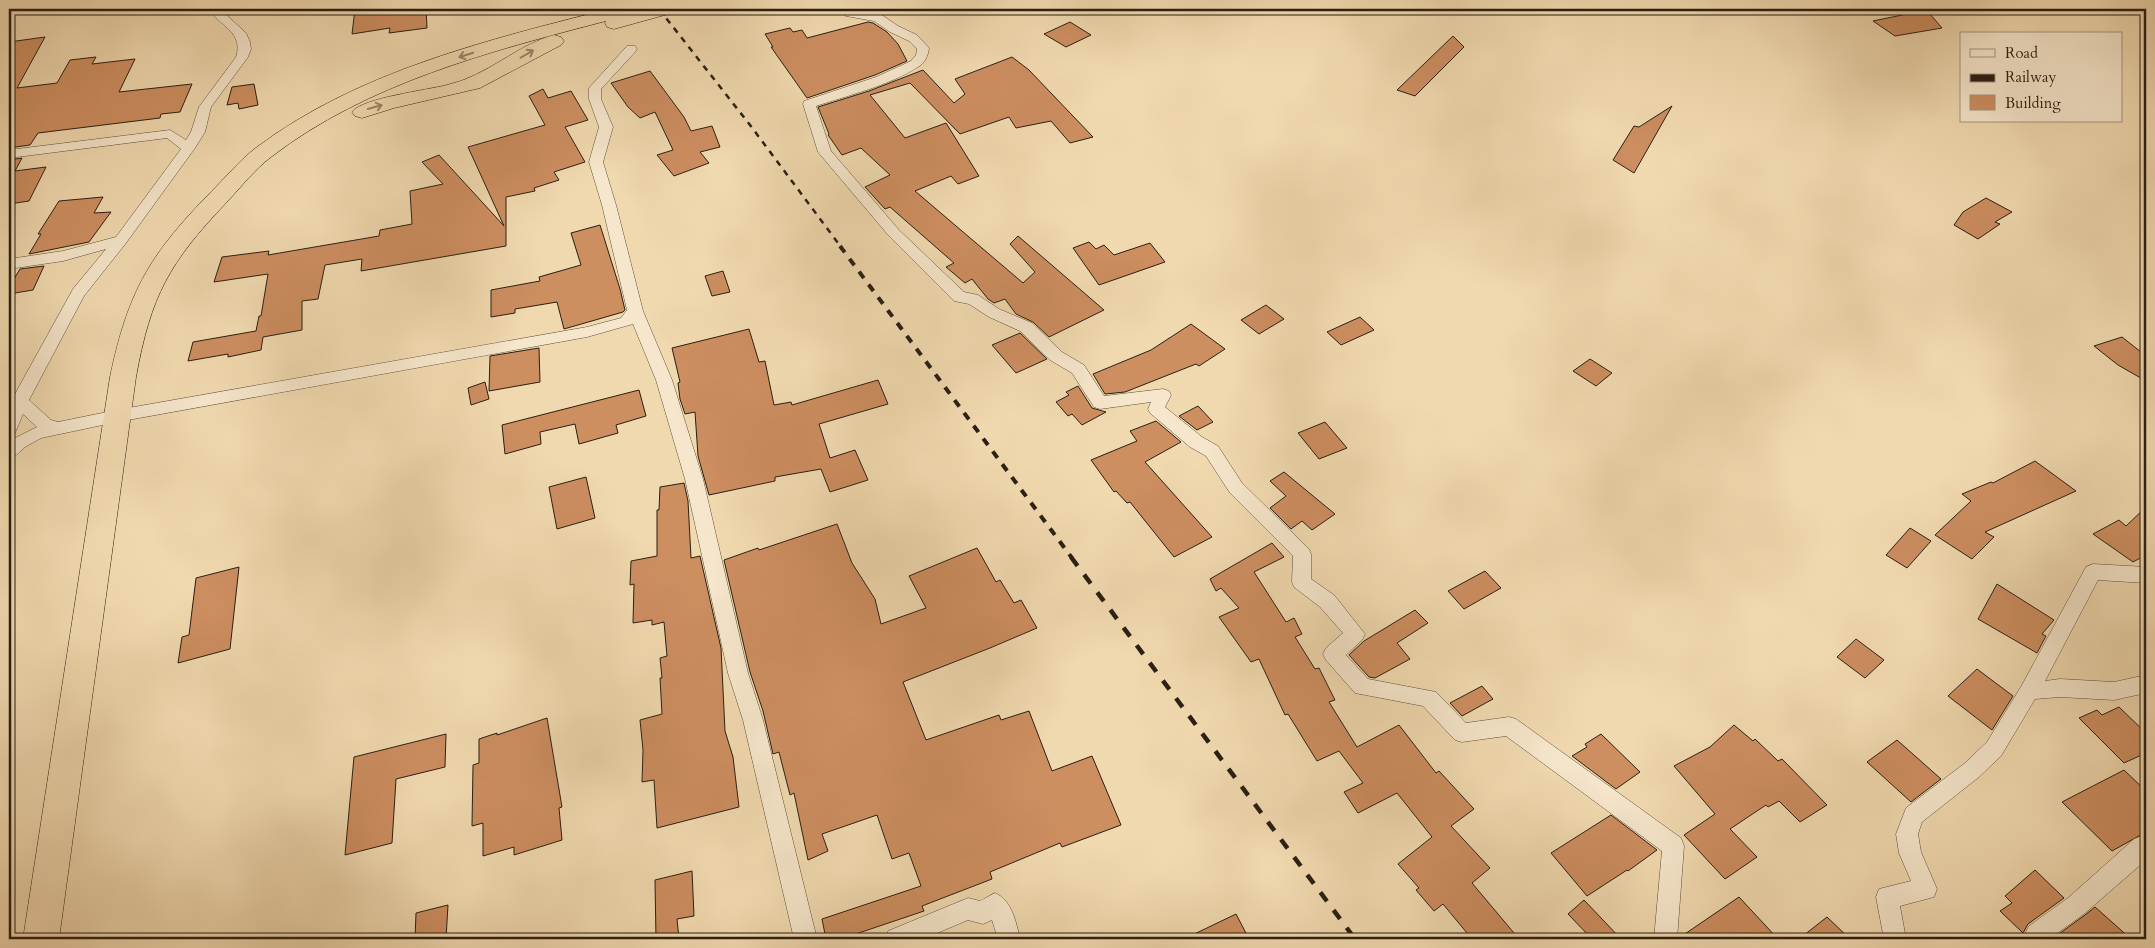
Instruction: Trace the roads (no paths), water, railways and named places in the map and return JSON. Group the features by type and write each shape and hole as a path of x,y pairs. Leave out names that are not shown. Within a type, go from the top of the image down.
{"highway":[{"path":"41,939 117,416 130,345 138,314 150,284 165,258 182,234 242,171 263,153 293,132 358,97 433,66 468,54 595,13 630,9"},
{"path":"214,202 270,162 338,122 393,102 475,84 530,51 552,42 665,9"}],"street":[{"path":"9,429 14,400 78,293 121,240 188,148 198,132 205,107 236,67 246,48 244,39 236,30 222,20 214,9"},
{"path":"846,9 850,13 878,18 894,29 913,38 923,48 922,56 914,64 880,80 809,104 825,152 894,233 959,297 973,299 994,314 1026,326 1056,356 1078,369 1100,403 1162,395 1156,409 1196,442 1212,451 1236,488 1302,554 1301,582 1327,601 1355,634 1333,654 1362,687 1429,698 1462,733 1509,726 1672,846 1665,939"},
{"path":"630,49 595,88 595,99 606,127 596,162 609,205 635,311 664,380 694,479 736,663 760,748 806,939"},
{"path":"9,154 170,134 188,148"},
{"path":"9,264 64,256 121,240"},
{"path":"64,256 101,264"},
{"path":"9,451 19,442 37,433 117,416 587,332 626,322 635,311"},
{"path":"14,400 45,424 60,429"},
{"path":"1895,939 1888,897 1926,889 1910,853 1907,834 1914,815 1972,770 1994,749 2020,703 2029,691 2093,572 2146,575"},
{"path":"2029,691 2060,688 2114,691 2146,684"},
{"path":"2033,939 2036,934 2076,906 2142,847 2146,849"},
{"path":"896,939 944,921 968,909 983,913 995,904 1002,915 1009,939"}],"railway":[{"path":"659,9 750,125 841,247"},
{"path":"840,246 1072,558"},
{"path":"1071,557 1355,939"}]}
